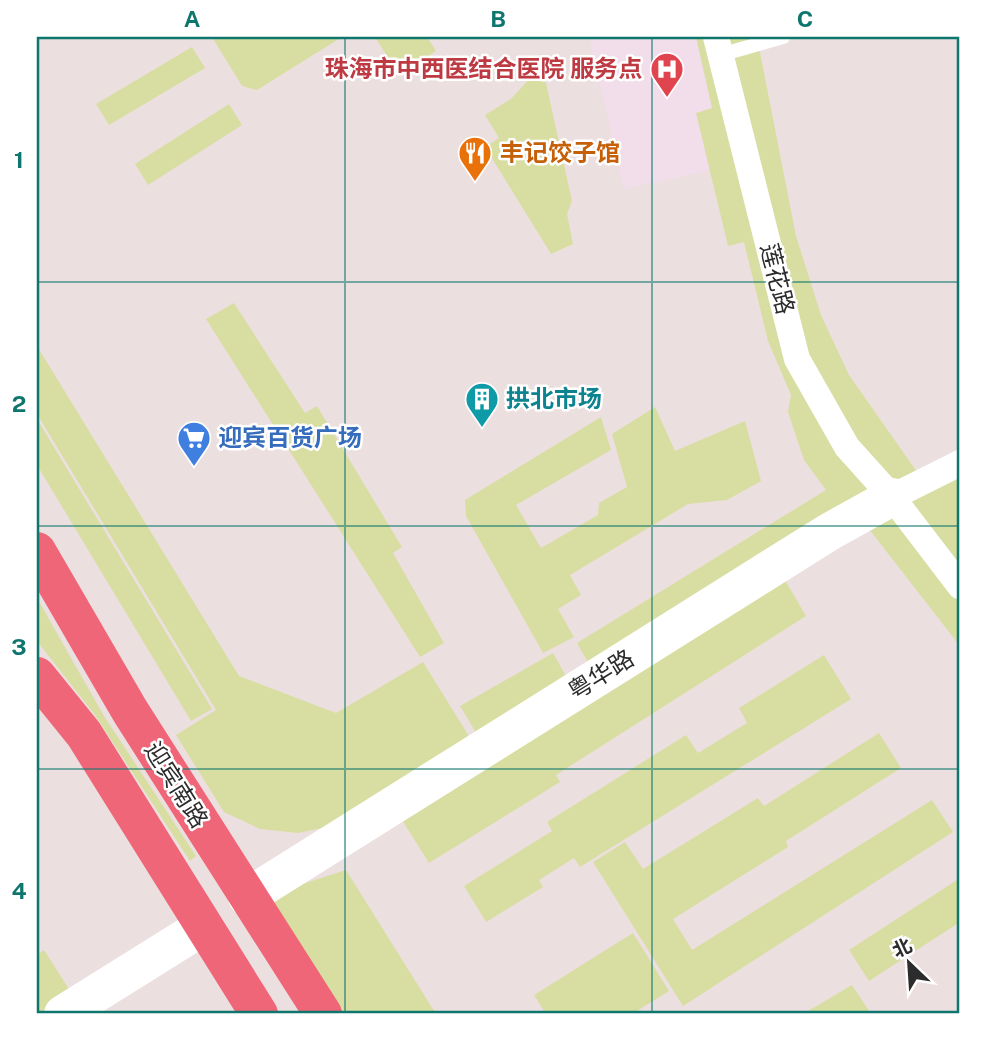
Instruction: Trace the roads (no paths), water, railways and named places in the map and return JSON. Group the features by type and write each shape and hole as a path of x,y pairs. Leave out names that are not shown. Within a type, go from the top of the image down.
{"highway":[{"name":"迎宾南路","path":"37,551 130,711 323,1014"},
{"name":"迎宾南路","path":"37,676 84,734 259,1014"}],"main road":[{"name":"粤华路","path":"247,897 829,532 892,497"},
{"path":"63,1014 204,926"}],"street":[{"name":"莲花路","path":"718,46 797,359 847,447 892,497 960,586"},
{"name":"粤华路","path":"892,497 960,463"}],"lane":[{"path":"718,46 783,37"}],"place":[{"name":"珠海市中西医结合医院 服务点","path":"667,99"},
{"name":"丰记饺子馆","path":"475,183"},
{"name":"拱北市场","path":"482,429"},
{"name":"迎宾百货广场","path":"194,468"}]}
